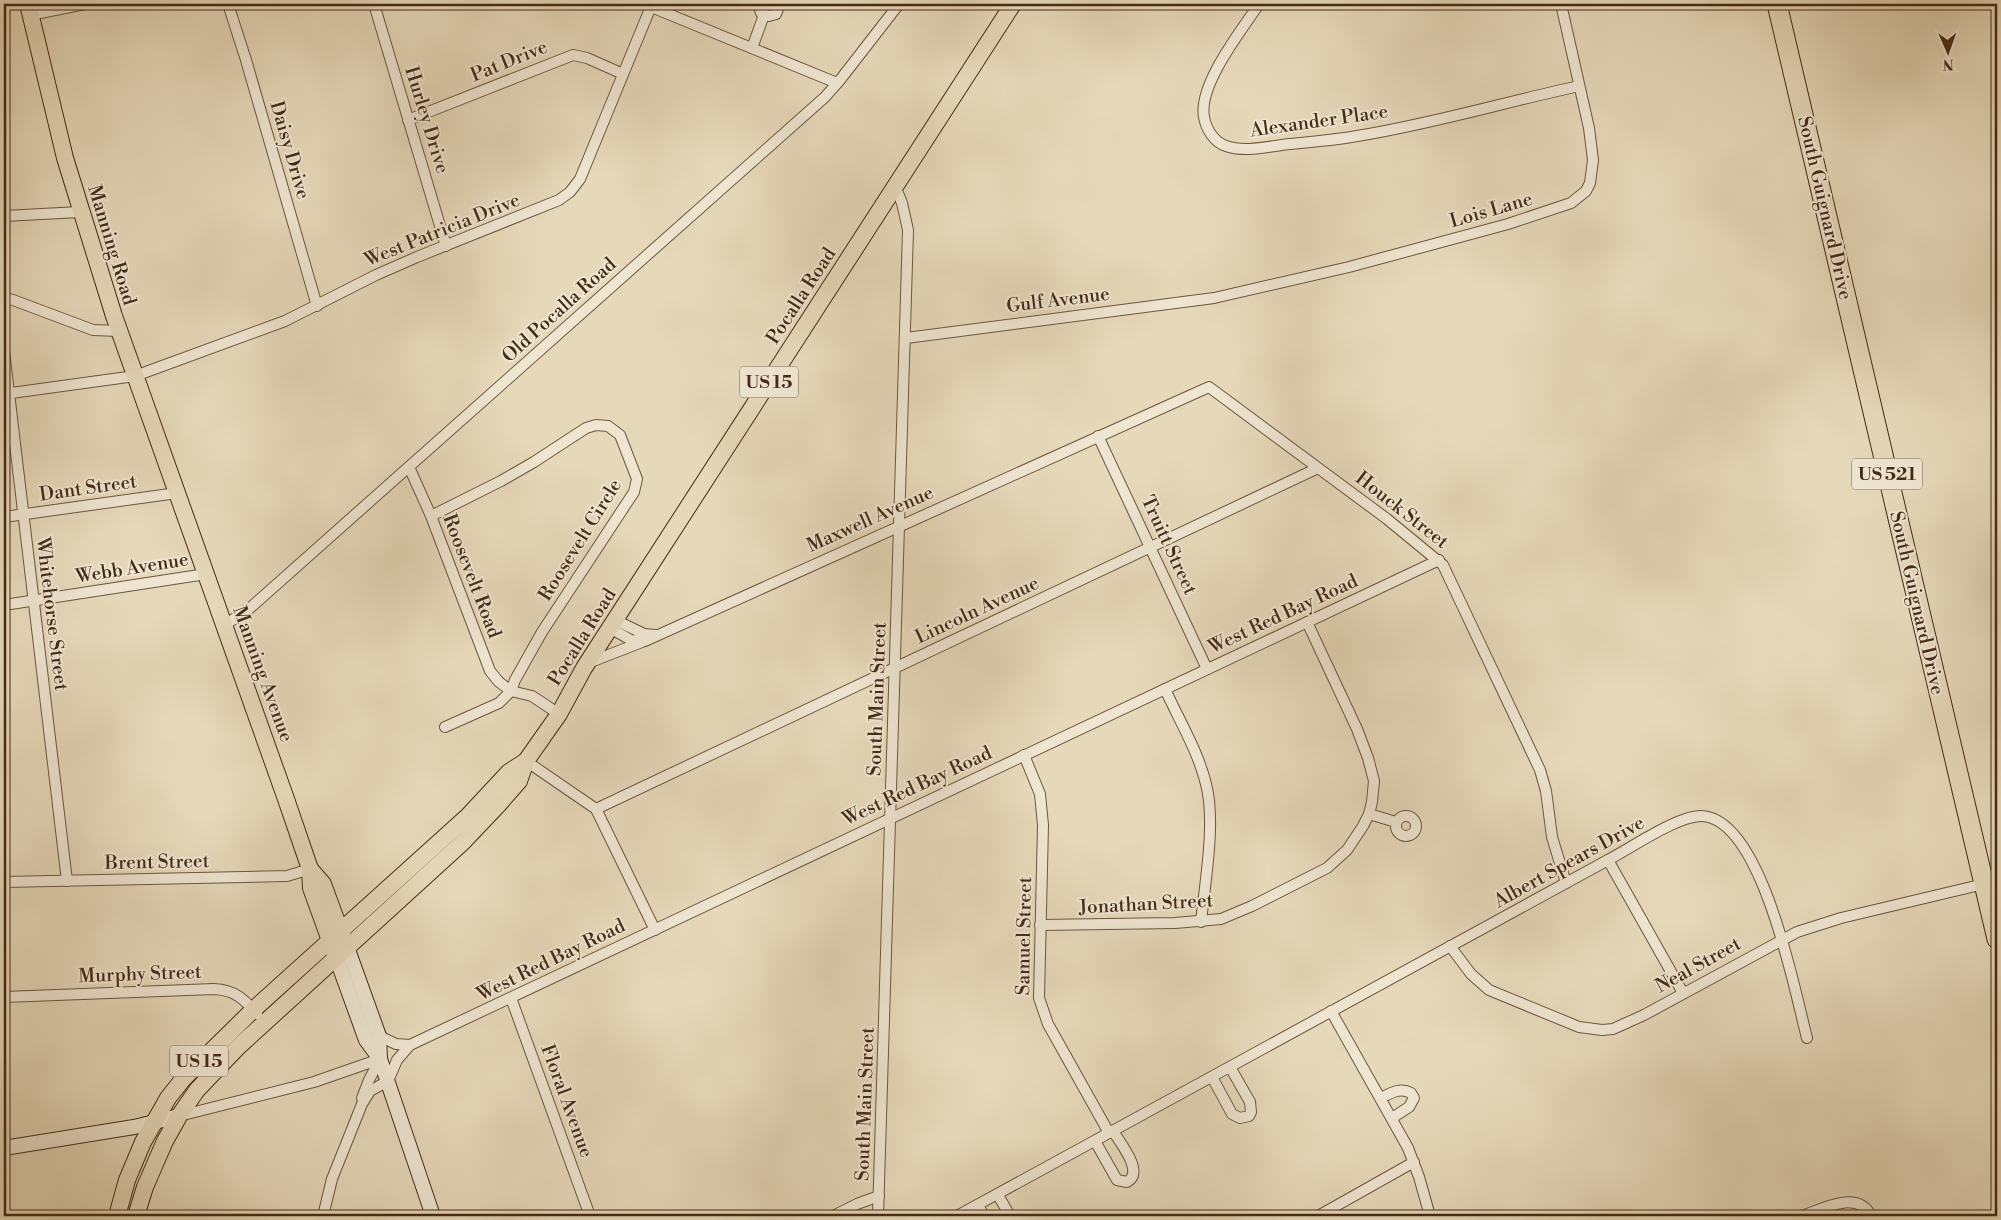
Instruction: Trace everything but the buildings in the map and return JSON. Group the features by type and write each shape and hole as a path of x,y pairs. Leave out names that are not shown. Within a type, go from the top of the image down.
{"highway":[{"name":"South Guignard Drive","path":"1777,4 1997,939"}],"main road":[{"name":"Pocalla Road","path":"341,952 480,825 520,781 526,761 559,714 587,663 1013,4"},
{"name":"Manning Road","path":"29,10 55,120 80,212 119,331 177,493"},
{"name":"Manning Avenue","path":"177,493 310,869 323,884 335,936 379,1036 380,1059"},
{"name":"Pocalla Road","path":"335,936 468,816 509,772 526,761"},
{"name":"US 15","path":"117,1216 134,1161 152,1123 183,1078 253,1010 335,936"},
{"name":"Manning Avenue","path":"341,952 366,1040 380,1059 433,1216"},
{"name":"US 15","path":"136,1216 153,1166 179,1116 208,1077 264,1022 341,952"},
{"path":"4,1148 152,1123 179,1116"}],"street":[{"path":"29,10 85,4"},
{"name":"Daisy Drive","path":"228,4 246,60 316,306"},
{"name":"Hurley Drive","path":"374,4 446,246"},
{"path":"758,4 759,10 764,15 769,16 776,14 780,4"},
{"name":"Old Pocalla Road","path":"224,626 250,608 824,97 899,4"},
{"name":"Alexander Place","path":"1259,4 1221,62 1208,85 1204,99 1203,110 1206,126 1213,137 1225,146 1239,149 1260,148 1358,136 1579,86"},
{"name":"Lois Lane","path":"1214,298 1358,264 1508,224 1571,203 1586,191 1590,183 1593,166 1590,136 1561,4"},
{"path":"649,5 837,83"},
{"name":"West Patricia Drive","path":"6,393 135,376 260,331 316,306 376,275 550,205 570,192 586,168 649,5"},
{"path":"752,48 764,15"},
{"name":"Pat Drive","path":"408,120 573,54 588,58 623,74"},
{"name":"South Main Street","path":"878,1216 908,230 902,203 895,186"},
{"path":"4,216 80,212"},
{"path":"4,298 92,330 119,331"},
{"name":"Gulf Avenue","path":"906,338 1214,298"},
{"name":"Whitehorse Street","path":"4,351 6,393 67,881"},
{"name":"Houck Street","path":"1098,436 1209,387 1439,560 1540,770 1546,791 1552,837 1566,883"},
{"name":"Roosevelt Circle","path":"431,516 534,462 592,426 608,426 620,436 625,445 637,479 634,492 542,632 515,680 511,691"},
{"name":"Maxwell Avenue","path":"587,663 645,641 1098,436"},
{"name":"Truitt Street","path":"1098,436 1207,669"},
{"name":"Roosevelt Road","path":"409,466 431,516 490,670 499,682 511,691"},
{"name":"Lincoln Avenue","path":"596,809 1318,468"},
{"name":"Dant Street","path":"4,517 177,493"},
{"name":"West Red Bay Road","path":"388,1081 396,1060 410,1045 1439,560"},
{"name":"Webb Avenue","path":"4,605 206,574"},
{"name":"Jonathan Street","path":"1040,925 1201,922 1230,916 1327,868 1353,843 1369,814 1374,781 1368,758 1307,622"},
{"path":"613,624 644,634 656,635"},
{"path":"613,624 631,640 645,641"},
{"path":"1165,689 1201,770 1209,803 1209,828 1201,922"},
{"path":"445,728 499,704 511,691 532,696 559,714"},
{"name":"Samuel Street","path":"1024,755 1042,804 1044,825 1039,998 1042,1010 1111,1132"},
{"path":"526,761 596,809 655,930"},
{"path":"1369,814 1396,822"},
{"name":"Albert Spears Drive","path":"957,1216 1677,822 1694,817 1711,818 1728,829 1750,858 1770,902 1782,940 1806,1038"},
{"path":"1608,860 1683,993"},
{"name":"Brent Street","path":"4,882 286,876 310,869"},
{"name":"Neal Street","path":"1450,946 1478,981 1489,990 1586,1028 1607,1030 1626,1025 1797,932 1841,918 1984,884"},
{"name":"Murphy Street","path":"4,997 214,989 236,993 245,1000 264,1022"},
{"name":"Floral Avenue","path":"511,998 590,1216"},
{"path":"1332,1011 1392,1118 1414,1162 1430,1216"},
{"path":"379,1036 396,1044 410,1045"},
{"path":"362,1104 363,1093 380,1059"},
{"path":"179,1116 314,1082 380,1059"},
{"path":"1212,1077 1232,1114 1240,1118 1249,1116 1251,1112 1250,1102 1230,1066"},
{"path":"323,1216 332,1179 362,1104 370,1091 388,1081"},
{"path":"1380,1098 1398,1090 1411,1093 1414,1098 1412,1103 1392,1118"},
{"path":"1095,1141 1117,1180 1127,1182 1132,1180 1134,1167 1111,1132"},
{"path":"1318,1216 1414,1162"},
{"path":"998,1195 1010,1216"},
{"path":"833,1216 879,1196"},
{"path":"1802,1216 1830,1206 1850,1202 1867,1209 1871,1216"},
{"path":"978,1205 984,1216"}]}
